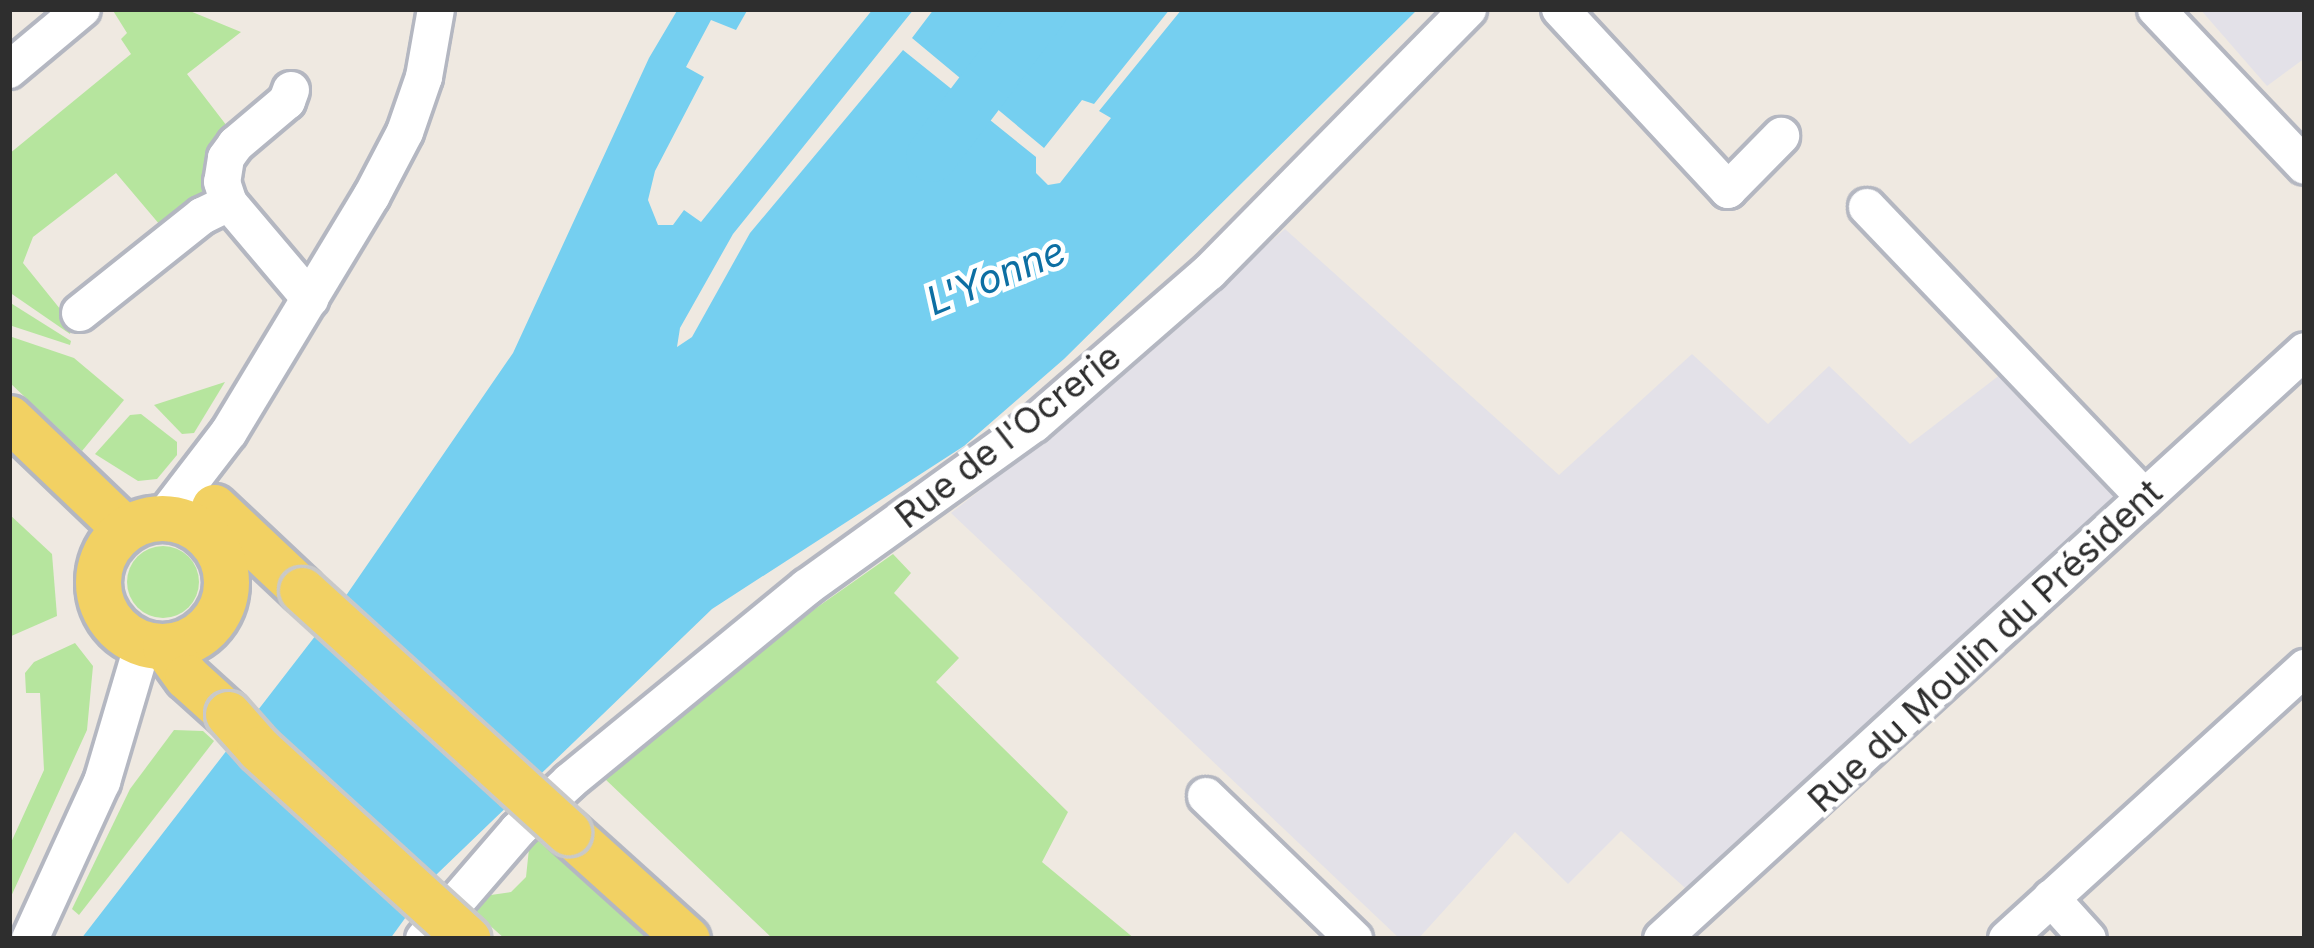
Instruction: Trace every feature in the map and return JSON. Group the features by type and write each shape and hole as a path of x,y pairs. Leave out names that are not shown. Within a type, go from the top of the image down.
{"main road":[{"path":"9,418 130,535"},
{"path":"9,461 50,492 130,535"},
{"path":"469,939 259,749 154,645 119,630 103,607 98,583 130,535 179,520 291,582 686,939"},
{"path":"216,538 291,582"},
{"path":"154,645 184,643 213,622 226,588 216,538"}],"street":[{"path":"9,70 82,9"},
{"path":"130,535 229,432 310,299 405,132 424,77 436,9"},
{"name":"Rue de l'Ocrerie","path":"424,939 518,830 806,587 1034,424 1209,272 1468,9"},
{"path":"1560,9 1727,190 1781,136"},
{"path":"2156,9 2305,166"},
{"path":"292,89 287,101 226,158 222,182 229,203 310,299"},
{"path":"80,313 202,216 229,203"},
{"path":"1868,207 2145,498"},
{"name":"Rue du Moulin du Président","path":"1662,939 2305,351"},
{"path":"216,538 229,432"},
{"path":"30,939 102,782 154,645"},
{"path":"2007,939 2305,668"},
{"path":"1206,796 1354,939"},
{"path":"2050,898 2088,939"}],"shaded area":[{"path":"2200,9 2305,9 2305,58 2267,86"},
{"path":"1285,229 1559,475 1692,354 1768,424 1829,366 1910,444 2001,374 2121,500 1692,894 1621,831 1568,884 1515,832 1418,939 1400,939 951,513 1034,448"}],"green space":[{"path":"112,9 185,9 241,32 187,74 230,130 212,187 160,225 116,173 33,237 23,263 73,325 70,334 9,292 9,154 131,54 121,39 127,33"},
{"path":"9,302 71,341 70,345 9,325"},
{"path":"9,336 74,358 124,400 82,451 9,382"},
{"path":"225,382 194,433 182,434 154,405"},
{"path":"141,414 177,442 177,455 157,479 138,481 95,454 130,415"},
{"path":"9,514 52,554 57,616 9,637"},
{"path":"163,546 188,557 199,582 188,607 163,618 138,607 127,582 138,557"},
{"path":"893,554 911,573 894,593 959,658 936,682 1068,812 1042,862 1135,939 773,939 604,778 799,620"},
{"path":"75,643 93,666 87,730 9,901 9,847 44,770 40,693 26,693 25,673 34,662"},
{"path":"174,730 203,731 214,741 79,915 72,909 130,789"},
{"path":"541,827 661,939 505,939 468,906 477,897 511,892 526,877 530,839"}],"water":[{"path":"678,9 748,9 736,30 711,20 686,67 704,77 655,171 648,200 658,225 673,225 684,210 701,222 873,9 914,9 733,234 680,328 677,347 692,337 750,233 903,50 1036,157 1036,173 1048,185 1060,183 1111,118 1099,111 1182,9 1418,9 1064,359 964,446 712,609 437,874 390,939 81,939 343,600 513,353 649,58"},
{"path":"934,9 1170,9 1094,104 1082,100 1044,148 912,38"}],"waterway":[{"name":"L'Yonne","path":"931,156 1042,9"}]}
